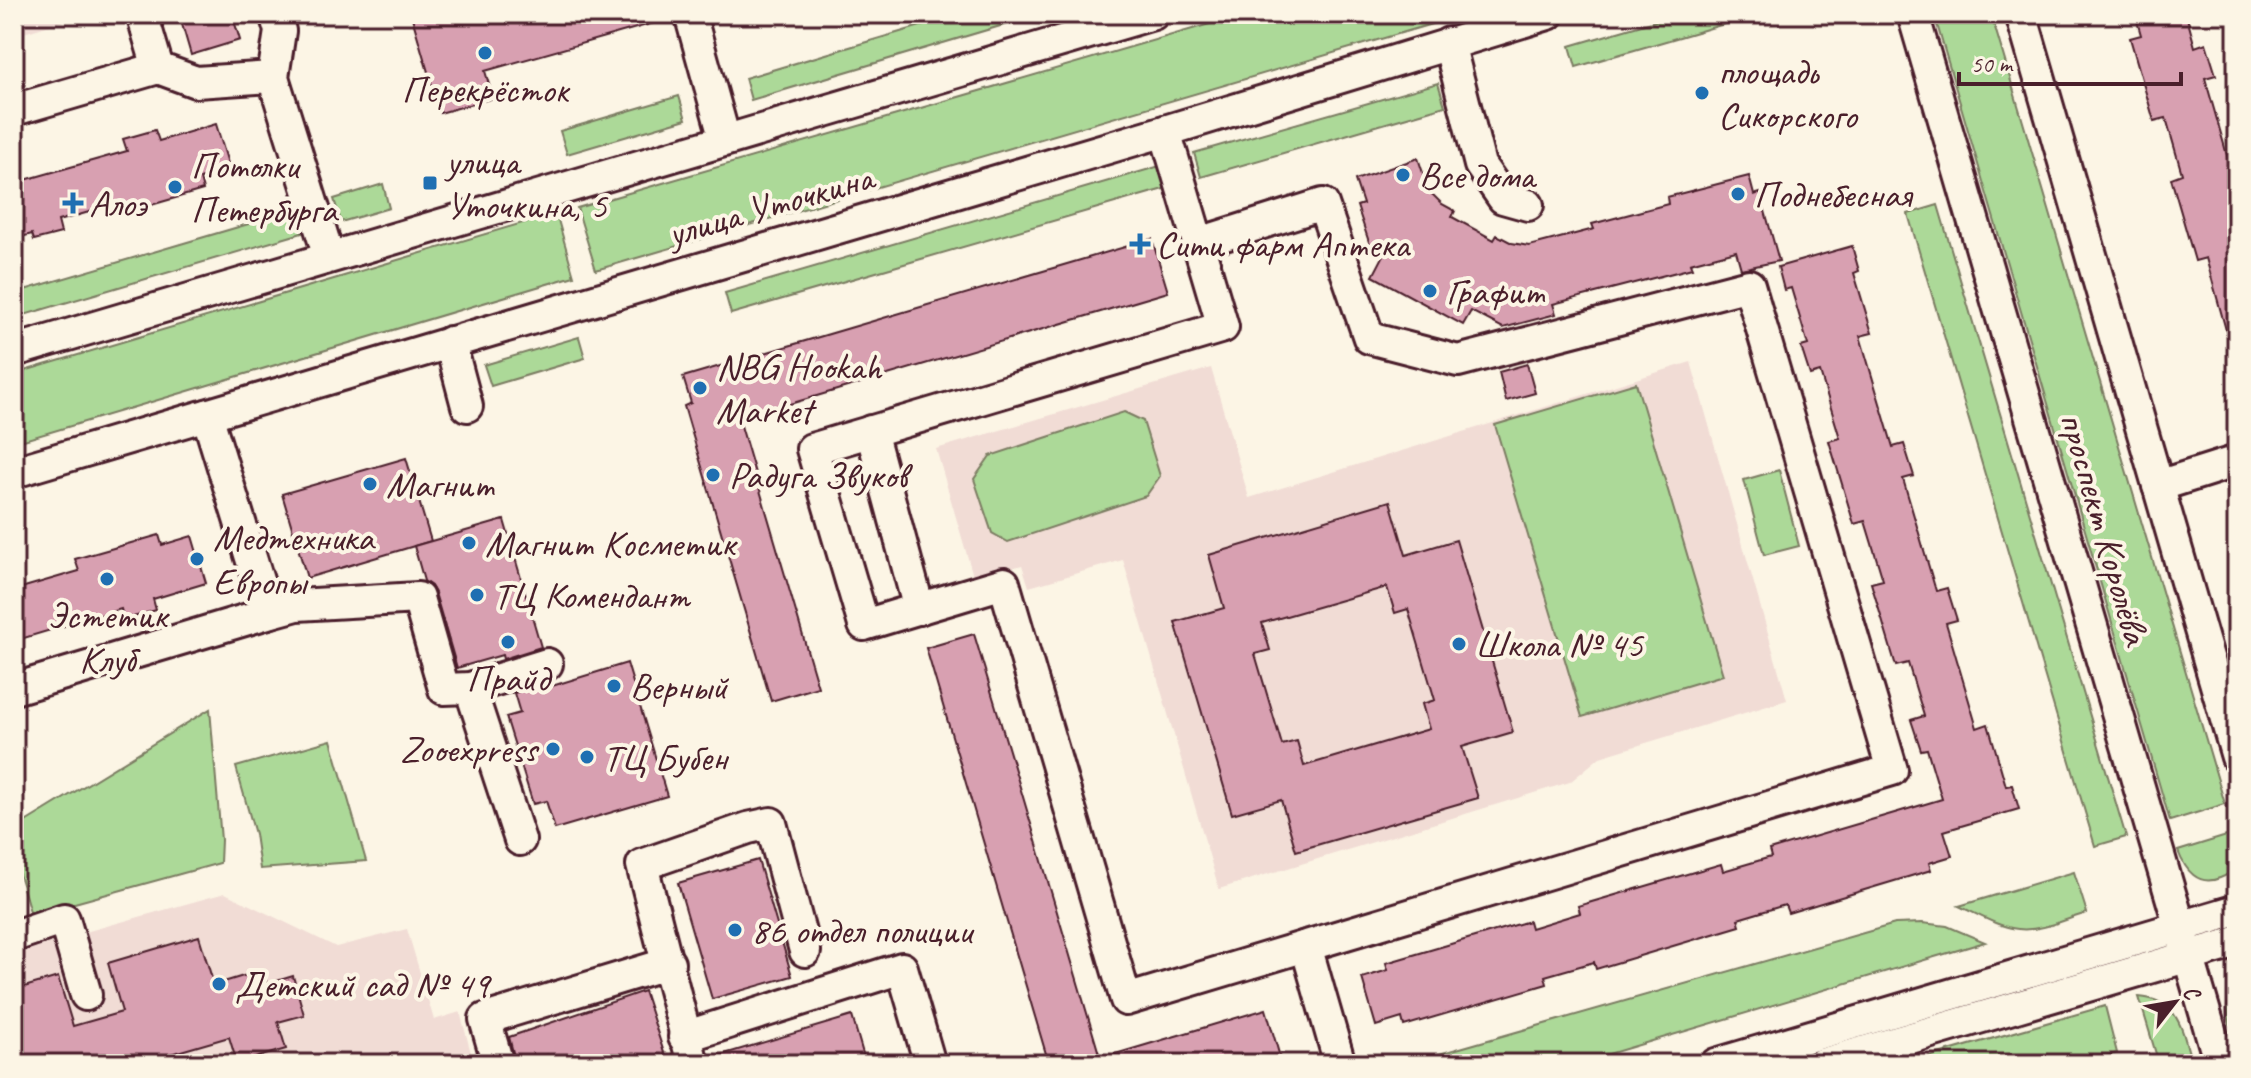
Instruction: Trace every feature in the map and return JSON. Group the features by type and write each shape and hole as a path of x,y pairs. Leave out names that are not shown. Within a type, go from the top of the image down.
{"street":[{"path":"142,14 158,68"},
{"path":"275,14 280,31 273,77 329,257"},
{"path":"690,14 725,140"},
{"name":"улица Уточкина","path":"14,351 1153,14"},
{"name":"улица Уточкина","path":"14,472 1165,131 1548,14"},
{"name":"проспект Королёва","path":"1913,14 2220,1064"},
{"name":"проспект Королёва","path":"2021,14 2237,757"},
{"path":"1449,43 1480,165 1503,198 1528,205"},
{"path":"14,110 158,68 196,82 273,77"},
{"path":"1165,131 1223,327 812,449 864,625 1004,583 1126,1000 1892,770 1749,285 1458,361 1369,338 1323,204 1199,243"},
{"path":"450,342 467,406"},
{"path":"207,415 268,613"},
{"path":"871,431 919,609"},
{"path":"2158,486 2237,461"},
{"path":"14,689 297,605 418,598 444,689 470,688 547,664"},
{"path":"470,688 520,840"},
{"path":"805,951 771,823 642,865 669,963 688,1051 902,968 930,1064"},
{"path":"1716,1064 2237,910"},
{"path":"14,936 64,919 86,995"},
{"path":"1822,1064 1877,1056 2237,942"},
{"path":"1306,946 1340,1064"},
{"path":"498,1064 485,1019 669,963"},
{"path":"1867,1019 1877,1056"}],"shaded area":[{"path":"14,14 86,14 14,36"},
{"name":"Школа № 45","path":"1691,362 1787,700 1600,757 1570,782 1219,889 1123,560 1029,587 1022,565 974,579 936,449 1211,368 1249,498"},
{"name":"Детский сад № 49","path":"225,893 336,947 407,929 434,1020 460,1012 474,1064 14,1064 14,955"}],"green space":[{"path":"961,14 1041,14 751,100 745,78"},
{"path":"1244,14 1466,14 596,270 577,208"},
{"path":"1679,14 1759,14 1576,67 1570,46"},
{"path":"1934,14 1991,14 2225,804 2170,821"},
{"path":"1438,83 1445,106 1201,177 1194,153"},
{"path":"679,96 686,119 567,154 560,131"},
{"path":"1160,166 1167,188 731,314 725,293"},
{"path":"383,184 389,208 341,222 334,199"},
{"path":"1938,205 2126,837 2095,846 1908,214"},
{"path":"296,210 302,233 14,318 14,293"},
{"path":"556,213 574,276 14,443 14,374"},
{"path":"579,337 585,358 491,386 484,365"},
{"path":"1636,383 1723,675 1582,717 1495,425"},
{"path":"1124,412 1143,421 1160,476 1146,496 1008,542 992,533 974,479 990,456"},
{"path":"1779,470 1799,546 1764,555 1744,480"},
{"path":"210,709 221,840 220,863 31,915 14,857 14,829"},
{"path":"331,740 366,861 260,869 255,834 236,767"},
{"path":"2233,834 2236,850 2234,866 2220,878 2205,880 2193,875 2178,851"},
{"path":"2074,872 2087,913 2053,924 2035,929 2010,928 1959,906"},
{"path":"1895,924 1947,926 1985,942 1575,1064 1411,1062"},
{"path":"2237,984 2237,1047 2228,1007"},
{"path":"2139,997 2153,999 2171,1011 2182,1029 2192,1064 2159,1064"},
{"path":"2105,1006 2117,1053 2077,1064 1921,1064 1928,1057"}],"building":[{"path":"179,14 232,14 240,40 191,55"},
{"name":"Перекрёсток","path":"411,14 660,14 661,21 485,71 493,98 440,113"},
{"path":"2135,14 2186,14 2195,47 2206,43 2216,75 2205,78 2237,190 2237,340 2229,341 2206,258 2195,261 2171,178 2182,174 2166,118 2154,121 2130,38 2141,35"},
{"path":"216,124 230,170 200,179 203,190 120,214 117,204 58,221 61,233 34,240 32,234 14,239 14,183 127,151 123,139 155,130 159,141"},
{"path":"1418,158 1429,191 1455,211 1452,217 1494,240 1497,235 1512,243 1529,246 1594,229 1592,224 1668,204 1667,197 1749,176 1754,195 1760,193 1779,261 1741,269 1736,251 1690,263 1692,268 1553,304 1556,314 1503,328 1471,311 1463,325 1373,276 1384,255 1371,248 1357,206 1363,204 1355,180"},
{"path":"1152,239 1168,292 739,419 818,687 771,701 684,406 691,403 683,377"},
{"path":"1852,246 1859,271 1854,273 1872,333 1860,336 1893,447 1904,444 1914,476 1903,479 1936,591 1947,588 1957,620 1946,623 1977,728 1988,724 2006,786 2012,785 2019,809 1944,831 1952,856 1929,863 1931,870 1788,913 1785,905 1738,919 1740,926 1596,969 1594,962 1545,976 1547,984 1404,1026 1402,1018 1376,1026 1362,978 1388,970 1386,963 1529,921 1531,928 1580,913 1578,906 1721,864 1723,871 1771,857 1769,850 1942,799 1927,749 1921,750 1911,720 1924,716 1908,663 1896,666 1871,583 1883,580 1865,521 1854,524 1829,441 1840,438 1820,372 1810,375 1801,347 1808,345 1791,288 1784,290 1778,267"},
{"path":"1527,364 1535,393 1506,401 1499,372"},
{"path":"406,458 431,541 307,578 282,494"},
{"path":"1390,501 1406,555 1456,540 1513,732 1462,747 1478,798 1296,851 1281,800 1232,814 1175,622 1224,608 1209,555","holes":["1387,587 1395,613 1408,609 1435,700 1422,704 1429,729 1304,766 1297,741 1282,745 1255,654 1270,650 1262,623"]},
{"name":"ТЦ Комендант","path":"504,520 541,647 503,659 502,655 457,668 435,593 424,581 414,546"},
{"path":"159,535 162,545 192,536 206,583 153,599 156,610 124,620 121,609 14,641 14,590 79,571 75,559"},
{"path":"974,634 1102,1064 1049,1064 926,648"},
{"name":"ТЦ Бубен","path":"627,663 667,796 555,829 546,801 533,804 506,717 520,713 514,693 551,682 552,686"},
{"name":"86 отдел полиции","path":"758,860 792,976 712,999 678,883"},
{"path":"199,936 214,985 263,970 267,984 293,976 304,1015 278,1022 286,1049 237,1063 229,1037 136,1064 14,1064 14,990 58,977 73,1026 122,1012 108,963"},
{"path":"644,991 665,1056 642,1064 550,1064 547,1055 516,1064 509,1037"},
{"path":"1266,1009 1282,1064 1103,1064 1102,1058"},
{"path":"852,1016 866,1064 712,1064 711,1058"}],"place":[{"name":"Перекрёсток","path":"485,53"},
{"name":"площадь Сикорского","path":"1702,93"},
{"name":"Все дома","path":"1403,175"},
{"name":"улица Уточкина, 5","path":"430,183"},
{"name":"Потолки Петербурга","path":"175,187"},
{"name":"Поднебесная","path":"1738,194"},
{"name":"Алоэ","path":"73,203"},
{"name":"Сити фарм Аптека","path":"1140,244"},
{"name":"Графит","path":"1430,291"},
{"name":"NBG Hookah Market","path":"700,388"},
{"name":"Радуга Звуков","path":"713,475"},
{"name":"Магнит","path":"370,484"},
{"name":"Магнит Косметик","path":"469,543"},
{"name":"Медтехника Европы","path":"197,559"},
{"name":"Эстетик Клуб","path":"107,579"},
{"name":"ТЦ Комендант","path":"477,595"},
{"name":"Прайд","path":"508,642"},
{"name":"Школа № 45","path":"1459,644"},
{"name":"Верный","path":"614,686"},
{"name":"Zooexpress","path":"553,749"},
{"name":"ТЦ Бубен","path":"587,757"},
{"name":"86 отдел полиции","path":"735,930"},
{"name":"Детский сад № 49","path":"219,984"}]}
